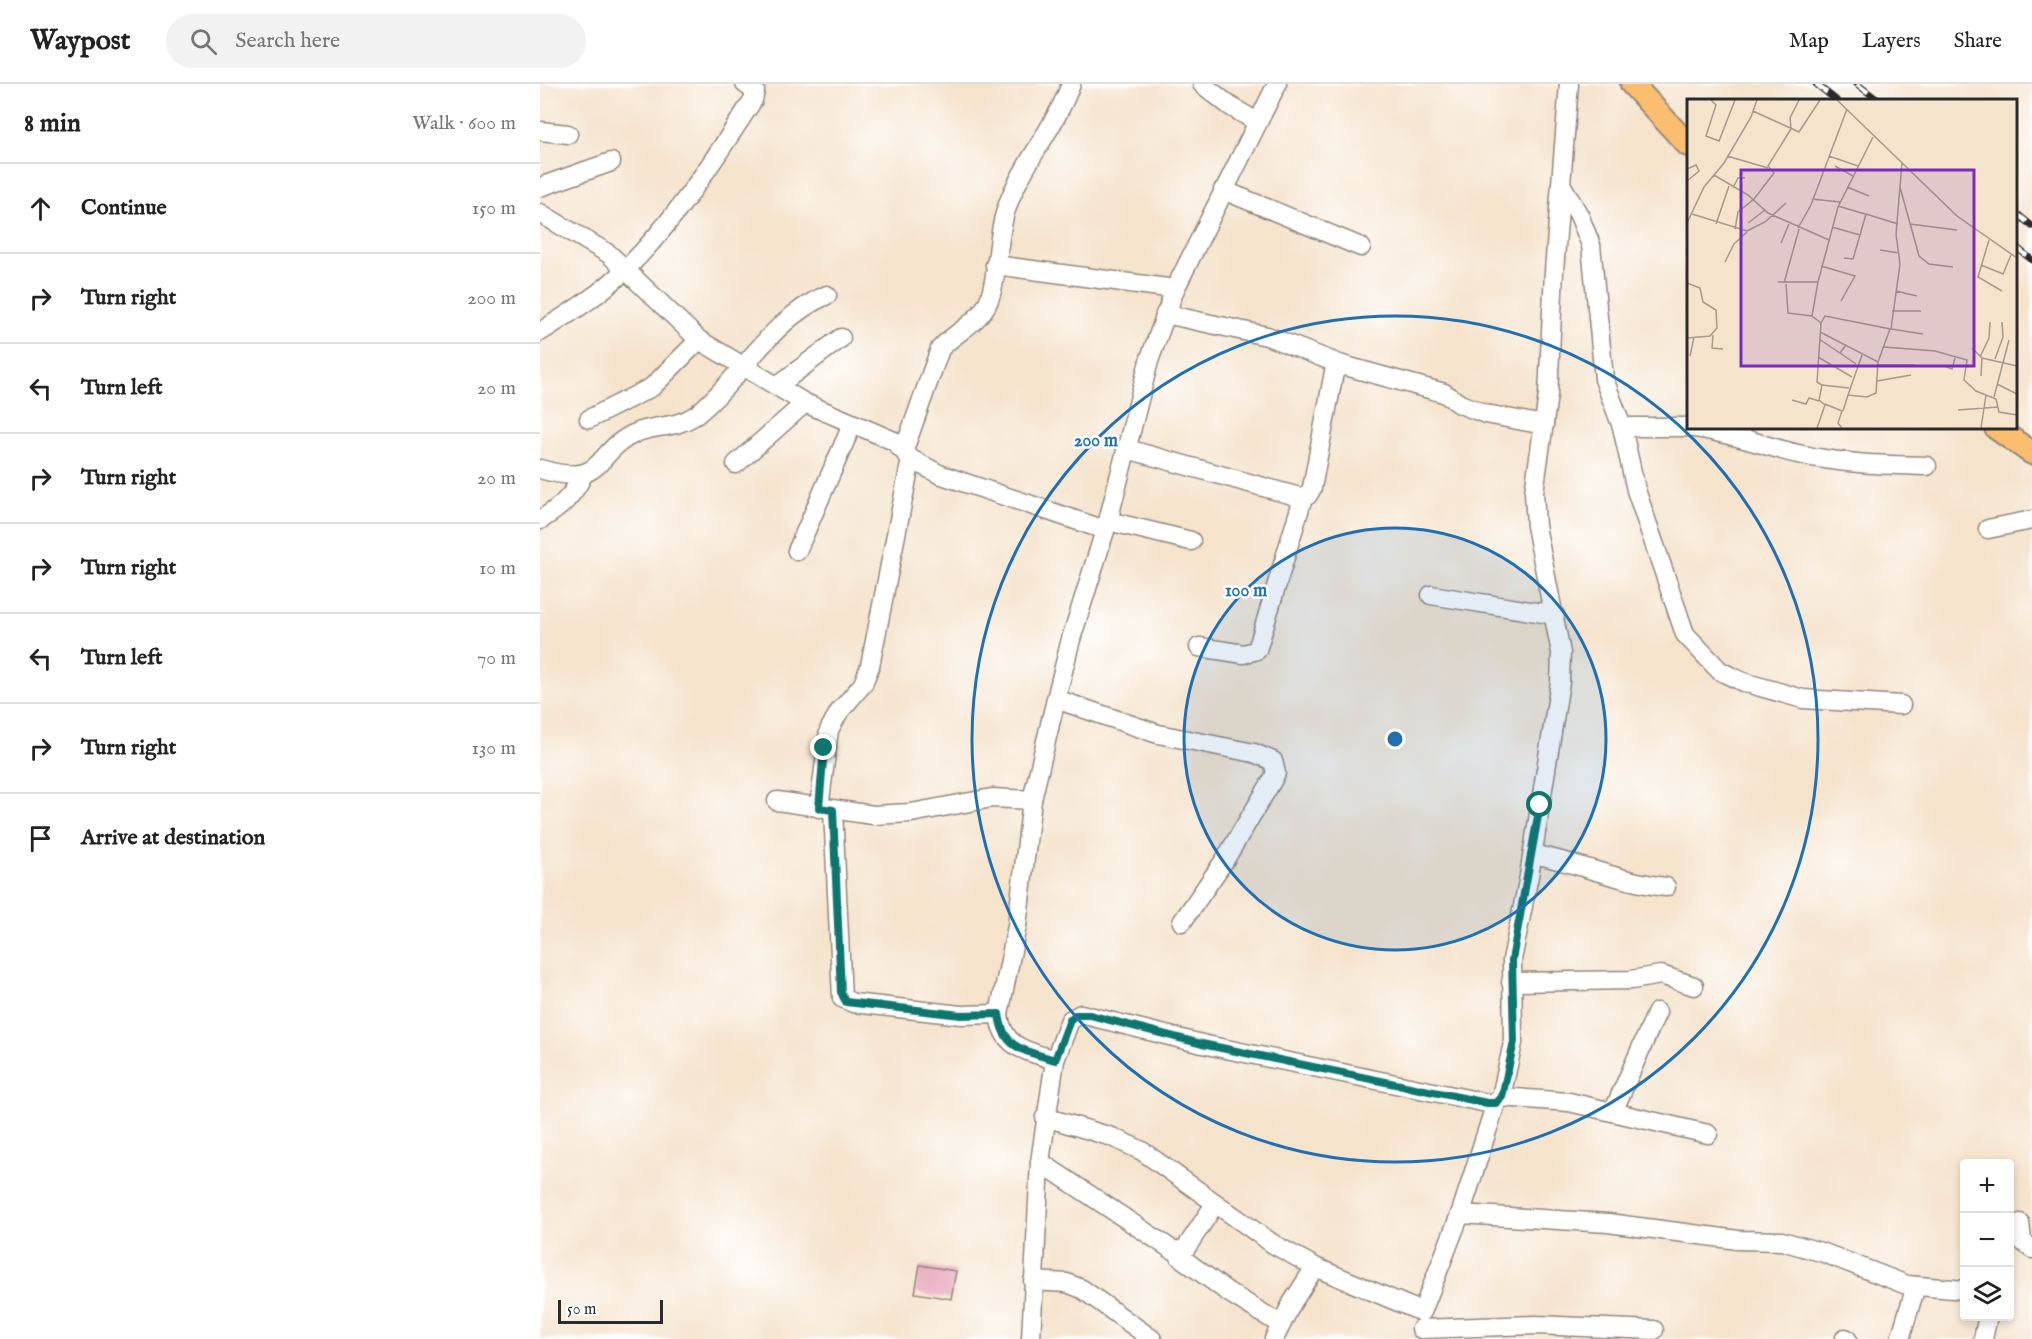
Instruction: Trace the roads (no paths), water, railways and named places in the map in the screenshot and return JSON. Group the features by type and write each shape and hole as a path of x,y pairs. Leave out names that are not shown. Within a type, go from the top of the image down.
{"main road":[{"path":"1632,84 1687,143"},
{"path":"1997,429 2032,453"}],"street":[{"path":"540,332 596,294 626,269 711,165 755,95 752,88 745,84"},
{"path":"999,1014 961,1015 853,1003 842,998 826,809 828,730 839,712 863,684 870,666 908,455 940,350 949,339 979,317 988,303 1000,226 1008,203 1050,130 1071,84"},
{"path":"1202,84 1230,106 1257,122"},
{"path":"1055,1060 1018,1048 1010,1043 1000,1026 999,1014 1017,926 1032,800 1071,639 1107,525 1149,361 1165,314 1223,190 1277,84"},
{"path":"1421,1327 1499,1100 1514,1042 1512,982 1515,942 1533,854 1560,682 1561,653 1536,526 1537,459 1545,425 1569,84"},
{"path":"540,131 568,134"},
{"path":"540,187 610,162"},
{"path":"1561,184 1579,215 1591,245 1599,309 1601,364 1622,428 1636,490 1685,634 1720,671 1743,682 1803,699 1901,705"},
{"path":"1223,190 1361,247"},
{"path":"540,213 587,239 626,269 699,340 805,403 894,441 908,455 939,474 1107,525 1191,541"},
{"path":"995,265 1175,289"},
{"path":"540,469 569,476 583,475 595,468 620,443 635,433 680,425 696,416 785,322 809,302 827,295"},
{"path":"1165,314 1267,336 1342,365 1444,393 1479,412 1545,425"},
{"path":"777,386 841,338"},
{"path":"589,419 652,387 699,340"},
{"path":"1199,647 1244,654 1257,651 1303,498 1312,488 1334,372 1342,365"},
{"path":"736,464 805,403"},
{"path":"797,551 852,425"},
{"path":"1622,428 1687,427"},
{"path":"1702,429 1718,431 1822,459 1860,464 1927,466"},
{"path":"1127,449 1303,498"},
{"path":"540,520 565,502 577,489 583,475"},
{"path":"1988,529 2032,520"},
{"path":"1431,595 1555,615"},
{"path":"1056,699 1158,734 1254,753 1273,761 1275,773 1272,781 1224,861 1182,922"},
{"path":"777,801 873,814 911,813 992,798 1032,800"},
{"path":"1533,854 1579,864 1643,884 1666,887"},
{"path":"1512,982 1631,980 1661,975 1694,986"},
{"path":"1613,1112 1657,1012"},
{"path":"1031,1339 1040,1162 1045,1117 1055,1060 1070,1020 1082,1014 1223,1049 1499,1100 1569,1102 1708,1134"},
{"path":"1045,1117 1102,1133 1142,1151 1273,1244 1421,1327 1536,1325 1654,1330"},
{"path":"1040,1162 1143,1233 1178,1251 1180,1257 1277,1332 1315,1267"},
{"path":"1178,1251 1186,1248 1215,1204"},
{"path":"1460,1214 1608,1223 1738,1240 1782,1242 1824,1253 1867,1271 1916,1286 1960,1290"},
{"path":"2020,1223 2022,1241 2032,1249"},
{"path":"1033,1281 1067,1283 1082,1289 1152,1339"},
{"path":"1900,1339 1916,1286"},
{"path":"1983,1339 1987,1321"}],"railway":[{"path":"1816,84 1835,99"},
{"path":"1857,84 1877,99"},
{"path":"2017,214 2032,226"},
{"path":"2017,248 2032,260"}]}
